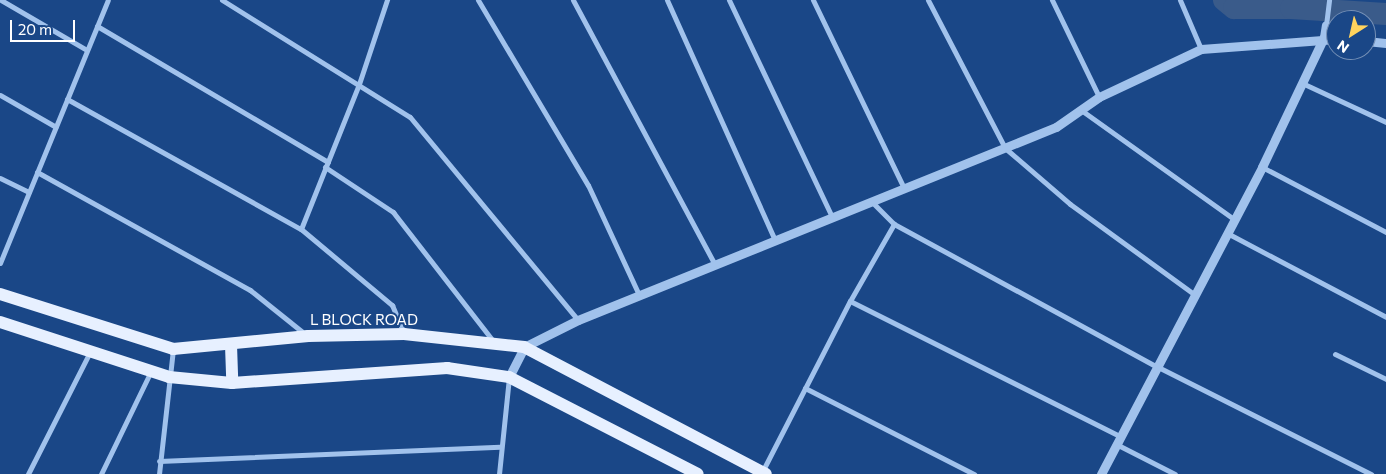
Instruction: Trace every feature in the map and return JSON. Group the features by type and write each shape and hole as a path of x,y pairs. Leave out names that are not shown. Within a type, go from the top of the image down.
{"main road":[{"name":"L BLOCK ROAD","path":"0,294 173,349 231,345 308,336 404,334 524,347 764,473"},
{"path":"0,322 169,378 232,383 447,368 509,378 698,474"},
{"path":"231,345 232,383"}],"street":[{"path":"1,0 87,50"},
{"path":"0,263 108,0"},
{"path":"222,0 410,118 578,320"},
{"path":"301,229 358,84 387,0 380,0"},
{"path":"478,0 588,186 639,295"},
{"path":"573,0 715,265"},
{"path":"667,0 774,240"},
{"path":"728,0 832,217"},
{"path":"813,0 904,188"},
{"path":"928,0 1005,148 1070,204 1194,294"},
{"path":"1052,0 1099,97"},
{"path":"1180,0 1201,49"},
{"path":"1101,474 1262,167 1324,38 1326,25"},
{"path":"97,26 327,165 393,212 494,343"},
{"path":"500,474 500,448 509,378 524,347 578,320 1056,127 1099,97 1201,49 1324,38"},
{"path":"1302,83 1386,122"},
{"path":"0,96 56,127"},
{"path":"68,99 301,229 392,305 404,334"},
{"path":"1081,110 1234,219"},
{"path":"1262,167 1386,232"},
{"path":"37,172 250,290 308,336"},
{"path":"0,178 29,192"},
{"path":"872,202 894,224 1156,366 1370,474"},
{"path":"764,473 850,301 894,224"},
{"path":"1227,233 1386,317"},
{"path":"850,301 1118,440 1175,474"},
{"path":"159,474 173,349"},
{"path":"28,474 90,352"},
{"path":"1335,354 1386,379"},
{"path":"101,474 150,373"},
{"path":"805,388 974,474"},
{"path":"159,461 500,448"}],"waterway":[{"path":"1224,0 1234,8 1291,8 1386,14"}]}
